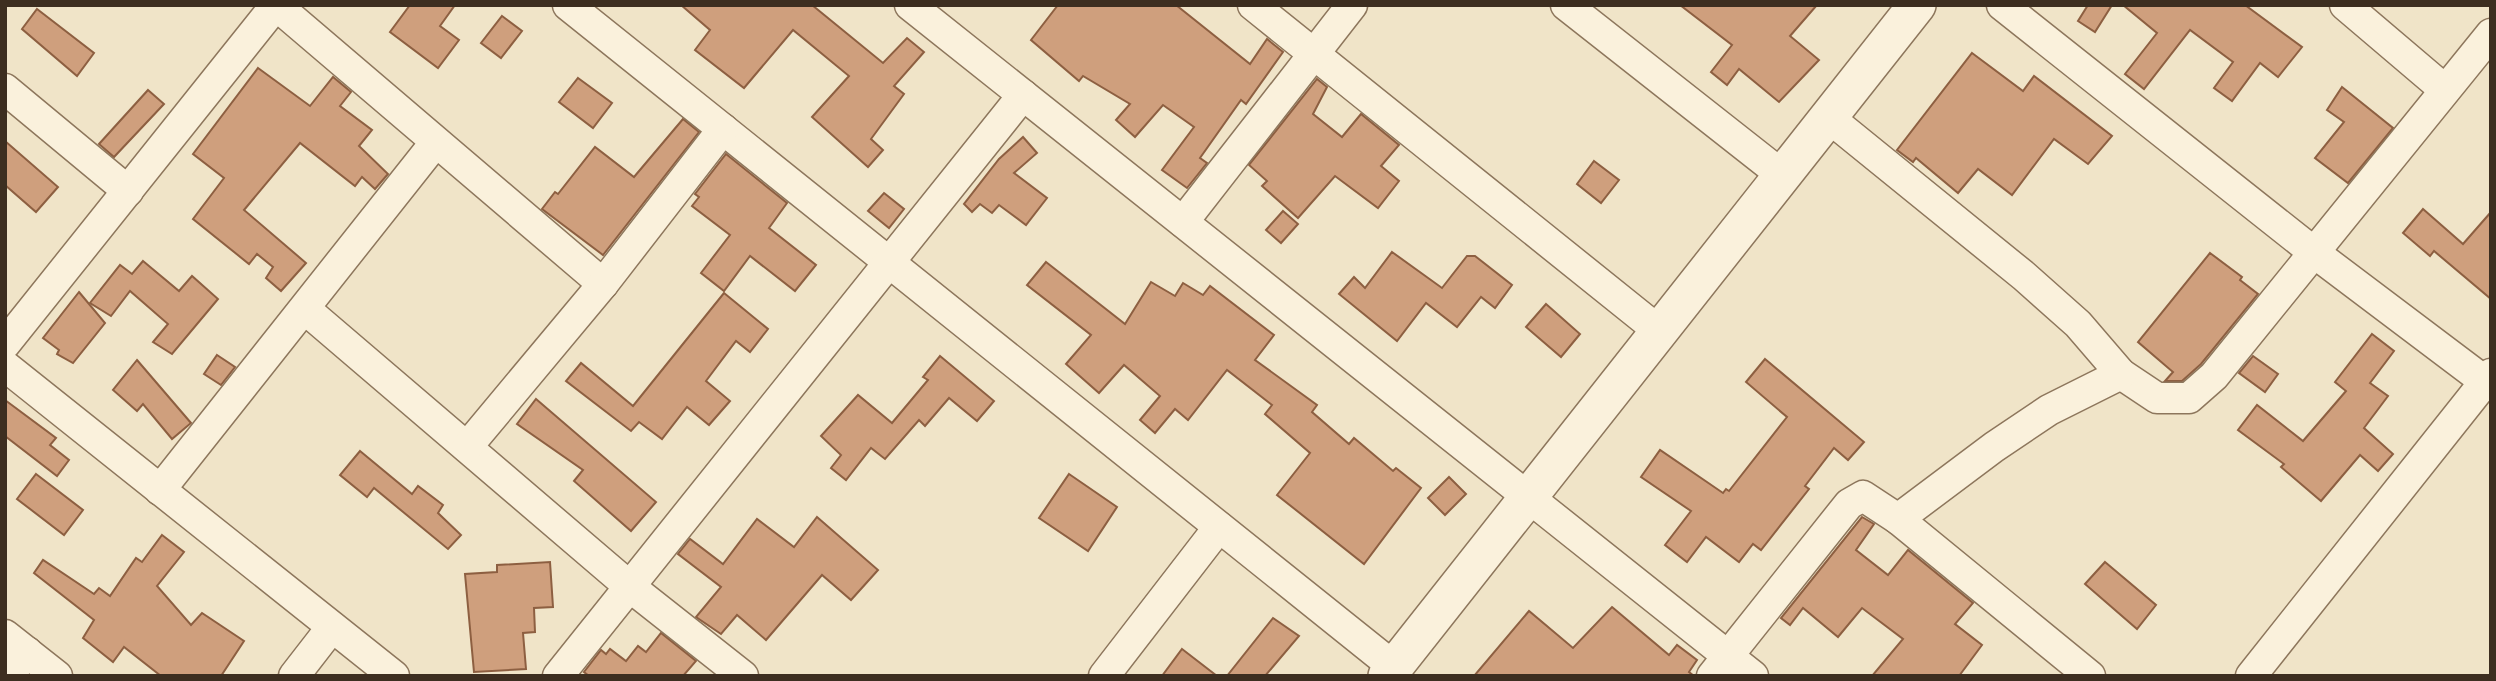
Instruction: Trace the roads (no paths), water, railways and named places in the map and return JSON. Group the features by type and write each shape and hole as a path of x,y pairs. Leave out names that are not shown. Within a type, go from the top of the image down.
{"street":[{"path":"5,344 276,5 603,284"},
{"path":"568,5 1219,527 1391,671 1917,5"},
{"path":"910,5 1528,497 1720,666 1753,676"},
{"path":"1253,5 1659,331"},
{"path":"1183,222 1352,5"},
{"path":"1566,5 1782,175"},
{"path":"2003,5 2316,254 2489,381 2251,676"},
{"path":"2345,5 2445,90"},
{"path":"1828,117 2024,276 2078,324 2121,374 2157,398 2189,398 2214,376 2316,254 2491,34"},
{"path":"5,89 128,191"},
{"path":"558,676 1023,95"},
{"path":"467,447 603,284 723,129"},
{"path":"160,490 435,143"},
{"path":"305,309 629,586 743,676"},
{"path":"5,366 394,676"},
{"path":"1898,519 2038,418 2121,374"},
{"path":"1720,666 1856,498 1868,498 1898,519 2090,676"},
{"path":"1104,676 1219,527"},
{"path":"294,676 332,627"},
{"path":"8,676 16,643 57,676"}]}
